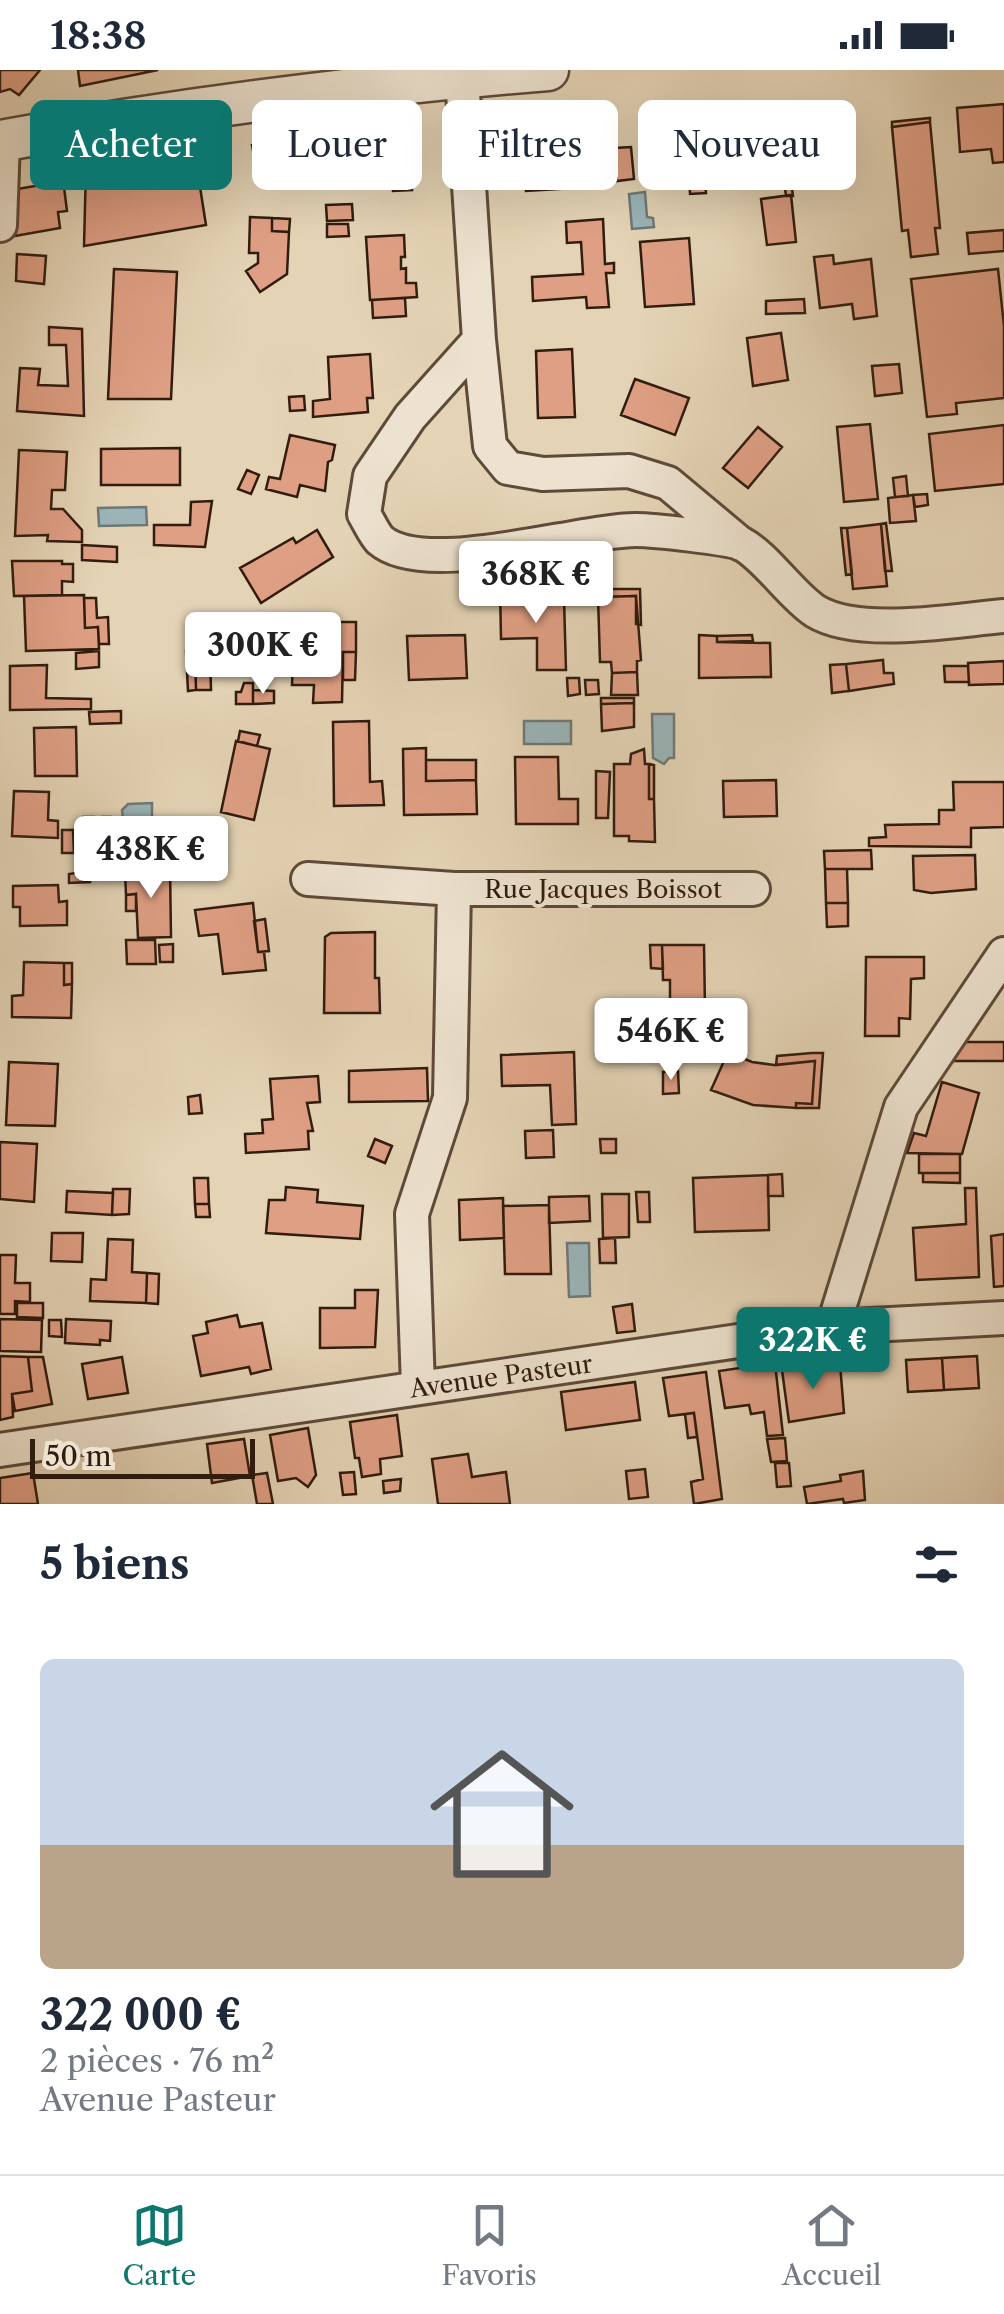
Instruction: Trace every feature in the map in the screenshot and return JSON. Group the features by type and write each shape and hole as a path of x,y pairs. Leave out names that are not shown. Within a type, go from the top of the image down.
{"street":[{"path":"0,225 2,141 242,103 548,70"},
{"path":"462,77 490,446 508,468 544,474 629,471 668,484 816,612 847,622 879,625 1004,616"},
{"path":"479,340 410,417 370,476 364,514 380,540 410,553 464,554 636,530 741,544"},
{"name":"Rue Jacques Boissot","path":"308,879 454,889 753,890"},
{"name":"Rue Jacques Boissot","path":"418,1387 412,1214 450,1098 454,889"},
{"path":"833,1328 901,1107 1004,954"},
{"name":"Avenue Pasteur","path":"0,1450 833,1328 1004,1318"}],"water":[{"path":"645,192 647,217 653,218 654,227 632,229 629,194"},
{"path":"146,507 147,525 99,526 98,508"},
{"path":"652,714 674,714 674,758 664,764 653,758"},
{"path":"524,721 571,721 571,744 524,744"},
{"path":"152,803 152,818 142,823 142,832 125,838 122,810 128,804"},
{"path":"567,1243 589,1243 590,1296 569,1297"}],"building":[{"path":"0,70 40,70 19,95 10,89 0,92"},
{"path":"78,70 158,70 80,86"},
{"path":"1004,104 1004,162 993,163 991,149 960,152 957,108"},
{"path":"930,118 930,122 892,127 892,122"},
{"path":"930,122 940,228 935,228 938,254 911,257 908,230 902,231 892,127"},
{"path":"631,147 634,179 618,181 618,148"},
{"path":"17,189 64,190 67,211 58,212 60,228 15,236"},
{"path":"85,190 200,190 206,225 84,246"},
{"path":"791,195 796,242 767,245 761,199"},
{"path":"352,204 353,220 327,221 326,205"},
{"path":"250,217 272,218 272,231 289,232 287,274 260,292 246,271 258,263 258,253 249,253"},
{"path":"272,218 290,219 289,232 272,231"},
{"path":"603,219 605,264 614,263 614,273 606,273 609,307 587,308 586,297 533,301 532,277 583,274 581,242 567,243 566,222"},
{"path":"327,224 348,224 349,236 327,237"},
{"path":"1004,230 1004,251 969,254 967,233"},
{"path":"404,235 401,269 406,268 406,283 416,283 417,297 370,300 366,237"},
{"path":"689,238 694,304 645,307 640,242"},
{"path":"17,254 46,256 44,284 16,281"},
{"path":"833,255 834,264 871,259 877,316 854,319 852,304 820,308 814,257"},
{"path":"114,269 177,272 171,399 108,399"},
{"path":"998,269 1004,326 1004,398 956,403 957,414 927,417 911,279"},
{"path":"405,298 406,316 373,318 372,300"},
{"path":"804,299 805,313 766,314 766,301"},
{"path":"49,327 82,329 84,416 17,411 20,368 40,369 38,385 68,386 66,345 49,345"},
{"path":"781,333 788,380 753,386 747,338"},
{"path":"572,349 575,417 538,418 536,351"},
{"path":"370,354 373,398 367,398 368,412 313,417 313,401 330,399 328,357"},
{"path":"899,364 902,393 875,396 872,366"},
{"path":"635,379 689,398 675,435 621,415"},
{"path":"304,396 305,410 290,411 289,397"},
{"path":"870,424 878,499 844,502 837,427"},
{"path":"1004,425 1004,484 935,491 929,434"},
{"path":"758,427 782,447 748,488 723,468"},
{"path":"290,435 335,445 328,462 325,491 300,485 297,497 266,489 269,477 280,479"},
{"path":"180,448 180,485 101,485 101,449"},
{"path":"19,450 67,452 65,490 52,490 51,509 63,509 82,530 82,542 47,541 48,535 15,536"},
{"path":"247,470 259,475 251,494 238,489"},
{"path":"906,476 908,496 895,497 893,478"},
{"path":"927,494 928,505 915,507 913,495"},
{"path":"913,495 916,521 890,523 888,498"},
{"path":"212,501 205,547 154,545 154,525 190,525 191,502"},
{"path":"886,523 892,571 885,571 881,524"},
{"path":"881,524 887,586 853,589 847,528"},
{"path":"841,528 847,528 852,574 846,575"},
{"path":"317,530 333,557 261,603 240,568 293,538 296,543"},
{"path":"82,545 117,547 117,562 82,560"},
{"path":"12,561 73,564 73,582 62,581 62,595 14,596"},
{"path":"564,586 564,599 522,600 522,587"},
{"path":"500,587 522,587 522,600 564,599 566,670 537,670 537,638 501,639"},
{"path":"599,589 640,589 641,625 636,624 636,596 598,597"},
{"path":"84,595 85,628 98,627 99,649 26,651 24,596"},
{"path":"636,596 641,660 637,661 637,672 612,673 611,662 600,662 598,597"},
{"path":"84,598 96,598 97,618 108,617 109,644 99,644 98,627 85,628"},
{"path":"319,622 356,622 356,652 343,652 342,702 313,703 314,685 292,685 293,660 308,661 308,635 313,635"},
{"path":"465,635 467,678 409,680 407,636"},
{"path":"699,635 717,636 717,642 770,643 771,677 699,678"},
{"path":"752,635 753,641 717,642 717,636"},
{"path":"99,651 99,667 76,669 76,653"},
{"path":"186,651 195,651 196,690 188,691"},
{"path":"195,651 210,651 211,690 196,690"},
{"path":"343,652 356,652 355,680 343,680"},
{"path":"883,660 884,673 893,673 894,684 849,691 846,664"},
{"path":"1004,661 1004,684 969,685 968,663"},
{"path":"846,664 849,691 832,693 830,665"},
{"path":"47,665 46,698 91,699 91,709 10,710 10,666"},
{"path":"944,666 968,666 969,682 945,682"},
{"path":"637,672 638,695 611,695 612,673"},
{"path":"567,678 579,678 580,694 568,696"},
{"path":"585,680 598,680 599,694 586,695"},
{"path":"244,683 253,683 253,704 236,704 236,692 241,692"},
{"path":"253,690 274,691 274,703 253,704"},
{"path":"601,698 634,698 634,703 601,704"},
{"path":"634,703 634,727 602,731 601,704"},
{"path":"121,711 121,723 90,724 89,712"},
{"path":"369,721 370,782 382,781 384,805 334,806 333,722"},
{"path":"76,727 77,776 35,776 34,728"},
{"path":"240,731 260,735 257,746 238,741"},
{"path":"236,741 270,749 254,820 221,812"},
{"path":"426,748 426,781 476,780 477,814 404,815 403,749"},
{"path":"644,749 645,764 649,764 649,799 654,799 655,842 614,836 614,764 630,764 631,754"},
{"path":"515,757 558,757 559,799 578,799 578,824 516,824"},
{"path":"426,760 476,760 476,780 426,781"},
{"path":"649,764 654,765 654,799 649,799"},
{"path":"596,771 610,772 608,818 596,818"},
{"path":"776,780 777,816 724,817 723,781"},
{"path":"953,782 1004,782 1004,827 971,828 971,847 869,846 869,838 886,837 885,825 939,824 939,810 954,810"},
{"path":"14,791 49,792 48,820 58,821 58,838 12,836"},
{"path":"83,817 94,817 95,848 74,849 73,830 83,829"},
{"path":"102,817 111,817 112,853 103,852"},
{"path":"62,830 73,830 74,853 62,853"},
{"path":"871,850 872,869 825,869 824,851"},
{"path":"90,852 112,853 113,878 90,878"},
{"path":"90,852 90,882 69,883 69,874 76,873 76,853"},
{"path":"975,855 976,889 931,893 914,890 913,856"},
{"path":"218,857 219,873 195,873 194,858"},
{"path":"170,868 171,937 138,938 136,894 126,895 125,870"},
{"path":"825,869 847,869 848,903 826,903"},
{"path":"58,885 59,902 67,901 67,925 20,926 20,907 13,907 13,886"},
{"path":"136,894 136,911 126,911 126,895"},
{"path":"253,903 258,952 264,952 266,970 223,974 218,934 199,936 195,910"},
{"path":"826,903 848,903 848,926 827,927"},
{"path":"265,919 269,951 258,952 254,921"},
{"path":"375,932 380,1013 324,1013 325,937 331,933"},
{"path":"126,940 155,940 156,964 127,964"},
{"path":"173,944 173,962 160,962 159,945"},
{"path":"650,945 662,945 663,969 651,968"},
{"path":"662,945 704,945 705,1010 670,1010 670,980 663,980"},
{"path":"866,957 924,957 924,978 911,979 910,1019 899,1018 899,1036 865,1036"},
{"path":"24,962 64,963 64,985 72,984 71,1018 12,1017 12,996 23,995"},
{"path":"64,963 72,963 72,984 64,985"},
{"path":"637,1032 653,1033 652,1047 637,1047"},
{"path":"961,1042 1004,1042 1004,1061 948,1061"},
{"path":"574,1052 576,1124 552,1125 550,1085 502,1086 501,1055"},
{"path":"728,1052 752,1062 774,1065 815,1061 812,1104 796,1103 796,1108 753,1105 711,1090"},
{"path":"823,1053 819,1108 796,1108 796,1103 812,1104 815,1061 776,1065 777,1056"},
{"path":"9,1062 58,1064 55,1126 6,1125"},
{"path":"427,1068 428,1101 349,1102 349,1071"},
{"path":"678,1071 679,1093 663,1094 663,1072"},
{"path":"318,1076 320,1102 307,1103 313,1131 308,1131 309,1149 246,1153 245,1134 263,1133 262,1120 273,1119 270,1079"},
{"path":"942,1082 979,1093 962,1154 907,1153 914,1133 926,1136"},
{"path":"200,1095 202,1113 189,1114 188,1097"},
{"path":"553,1130 554,1157 526,1158 525,1131"},
{"path":"375,1139 392,1146 385,1163 368,1156"},
{"path":"600,1139 616,1139 616,1153 601,1153"},
{"path":"0,1142 37,1144 34,1202 0,1199"},
{"path":"919,1154 960,1154 960,1173 919,1173"},
{"path":"923,1173 960,1173 960,1183 923,1182"},
{"path":"782,1174 783,1196 768,1196 768,1175"},
{"path":"768,1175 769,1230 695,1232 693,1178"},
{"path":"194,1178 208,1178 209,1204 195,1204"},
{"path":"286,1187 318,1190 317,1202 363,1206 360,1239 266,1233 269,1200 285,1200"},
{"path":"965,1188 976,1188 979,1277 916,1280 913,1228 966,1224"},
{"path":"113,1189 130,1189 129,1214 112,1215"},
{"path":"67,1191 113,1193 112,1215 66,1212"},
{"path":"636,1192 649,1192 650,1222 638,1222"},
{"path":"602,1194 629,1194 629,1237 603,1238"},
{"path":"589,1196 590,1221 549,1223 549,1197"},
{"path":"503,1198 504,1238 460,1240 459,1200"},
{"path":"195,1204 209,1204 210,1217 196,1217"},
{"path":"549,1205 551,1274 505,1274 503,1206"},
{"path":"52,1233 83,1233 82,1262 51,1261"},
{"path":"1004,1234 1004,1286 994,1287 991,1236"},
{"path":"615,1238 616,1263 600,1263 599,1239"},
{"path":"108,1239 133,1240 132,1272 147,1273 146,1303 90,1301 91,1279 106,1280"},
{"path":"0,1255 16,1255 15,1283 30,1283 30,1302 15,1301 15,1314 0,1314"},
{"path":"147,1273 159,1274 158,1304 146,1303"},
{"path":"355,1290 378,1290 375,1347 320,1348 320,1308 355,1308"},
{"path":"17,1303 43,1303 43,1318 17,1317"},
{"path":"632,1304 635,1331 617,1333 613,1307"},
{"path":"237,1315 240,1327 262,1323 271,1369 251,1374 249,1367 201,1376 193,1336 208,1333 206,1322"},
{"path":"0,1319 42,1320 41,1352 0,1351"},
{"path":"66,1319 111,1321 110,1341 100,1340 100,1345 65,1343"},
{"path":"49,1320 61,1320 62,1337 49,1336"},
{"path":"0,1356 28,1357 32,1391 12,1394 13,1417 0,1420"},
{"path":"977,1356 979,1388 944,1390 942,1358"},
{"path":"28,1357 43,1357 52,1404 15,1411 12,1394 32,1391"},
{"path":"122,1357 128,1393 88,1399 82,1364"},
{"path":"942,1358 944,1390 908,1392 906,1360"},
{"path":"775,1363 783,1435 767,1436 764,1412 751,1414 749,1405 725,1408 719,1371"},
{"path":"840,1364 844,1413 789,1422 782,1370"},
{"path":"706,1372 722,1499 694,1504 691,1482 703,1479 694,1413 669,1416 663,1378"},
{"path":"635,1382 640,1420 566,1430 561,1392"},
{"path":"694,1413 697,1437 688,1438 685,1414"},
{"path":"397,1415 402,1456 380,1459 381,1474 362,1477 350,1422"},
{"path":"308,1428 316,1475 308,1487 296,1478 278,1481 270,1435"},
{"path":"785,1438 787,1461 771,1462 767,1439"},
{"path":"244,1439 250,1476 212,1483 207,1444"},
{"path":"468,1454 472,1477 506,1472 510,1504 438,1504 432,1459"},
{"path":"775,1463 789,1463 791,1486 777,1487"},
{"path":"645,1469 648,1497 629,1499 626,1471"},
{"path":"863,1471 865,1500 807,1504 804,1487 841,1481 840,1475"},
{"path":"354,1472 356,1494 343,1495 340,1473"},
{"path":"33,1473 38,1504 0,1504 0,1478"},
{"path":"267,1473 273,1504 257,1504 252,1475"},
{"path":"401,1479 400,1491 384,1493 383,1481"}]}
